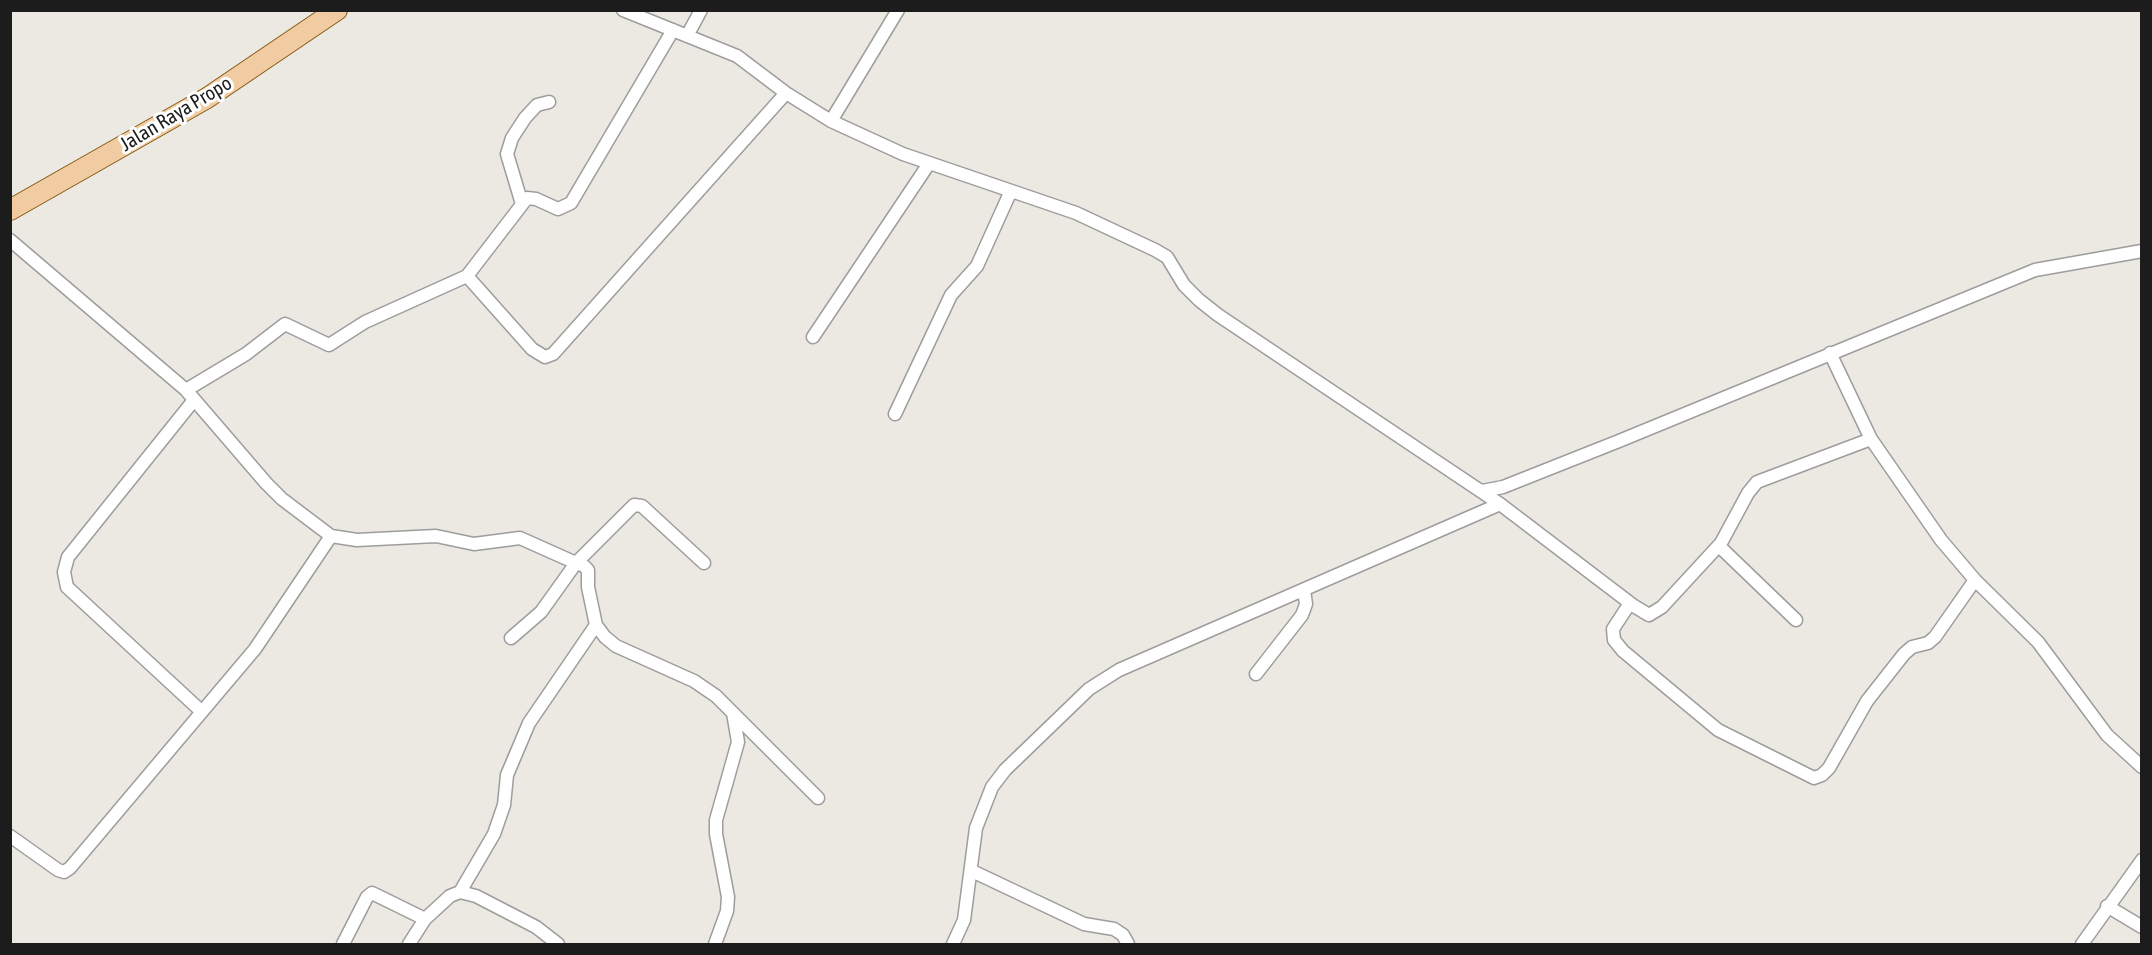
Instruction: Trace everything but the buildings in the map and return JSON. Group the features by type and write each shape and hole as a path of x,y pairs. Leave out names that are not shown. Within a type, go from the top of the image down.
{"main road":[{"name":"Jalan Raya Propo","path":"10,210 207,98 337,10"}],"street":[{"path":"623,10 737,56 786,93 831,121 928,165 1076,213 1167,257 1184,285 1208,308 1482,491 1643,613 1655,613 1719,546 1748,493 1757,482 1871,440"},
{"path":"687,36 701,10"},
{"path":"831,121 898,10"},
{"path":"201,711 67,587 64,572 68,557 190,395 285,324 330,345 365,322 467,276 522,204 531,198 558,209 571,203 673,30"},
{"path":"467,276 532,349 545,357 553,354 786,93"},
{"path":"522,204 507,154 512,138 525,118 537,105 549,102"},
{"path":"813,337 928,165"},
{"path":"895,414 951,295 978,266 1010,193"},
{"path":"10,240 190,395 266,483 282,499 331,536 357,540 436,536 474,544 520,538 576,562 588,570 588,587 596,625 610,643 694,681 717,696 818,798"},
{"path":"1482,491 1503,487 2035,270 2142,251"},
{"path":"1830,353 1871,440 1941,540 1975,580 2038,642 2107,735 2142,767"},
{"path":"953,945 964,920 976,828 992,787 1005,770 1089,689 1119,670 1500,504"},
{"path":"511,638 542,612 576,562 634,505 642,506 704,563"},
{"path":"10,836 57,870 64,872 255,648 331,536"},
{"path":"1719,546 1796,620"},
{"path":"1630,603 1613,629 1614,640 1623,651 1718,730 1762,755 1814,778 1822,775 1829,768 1867,701 1904,654 1912,647 1928,643 1935,637 1975,580"},
{"path":"1256,674 1302,615 1306,604 1304,590"},
{"path":"460,892 494,834 504,805 507,775 529,723 596,625"},
{"path":"716,945 727,910 728,897 716,834 716,820 738,742 733,713"},
{"path":"2082,945 2107,906 2142,860"},
{"path":"972,872 1084,924 1114,929 1123,935 1128,945"},
{"path":"409,945 425,919 450,896 460,892 476,896 536,927 558,945"},
{"path":"343,945 372,893 425,919"},
{"path":"2107,906 2142,927"}]}
